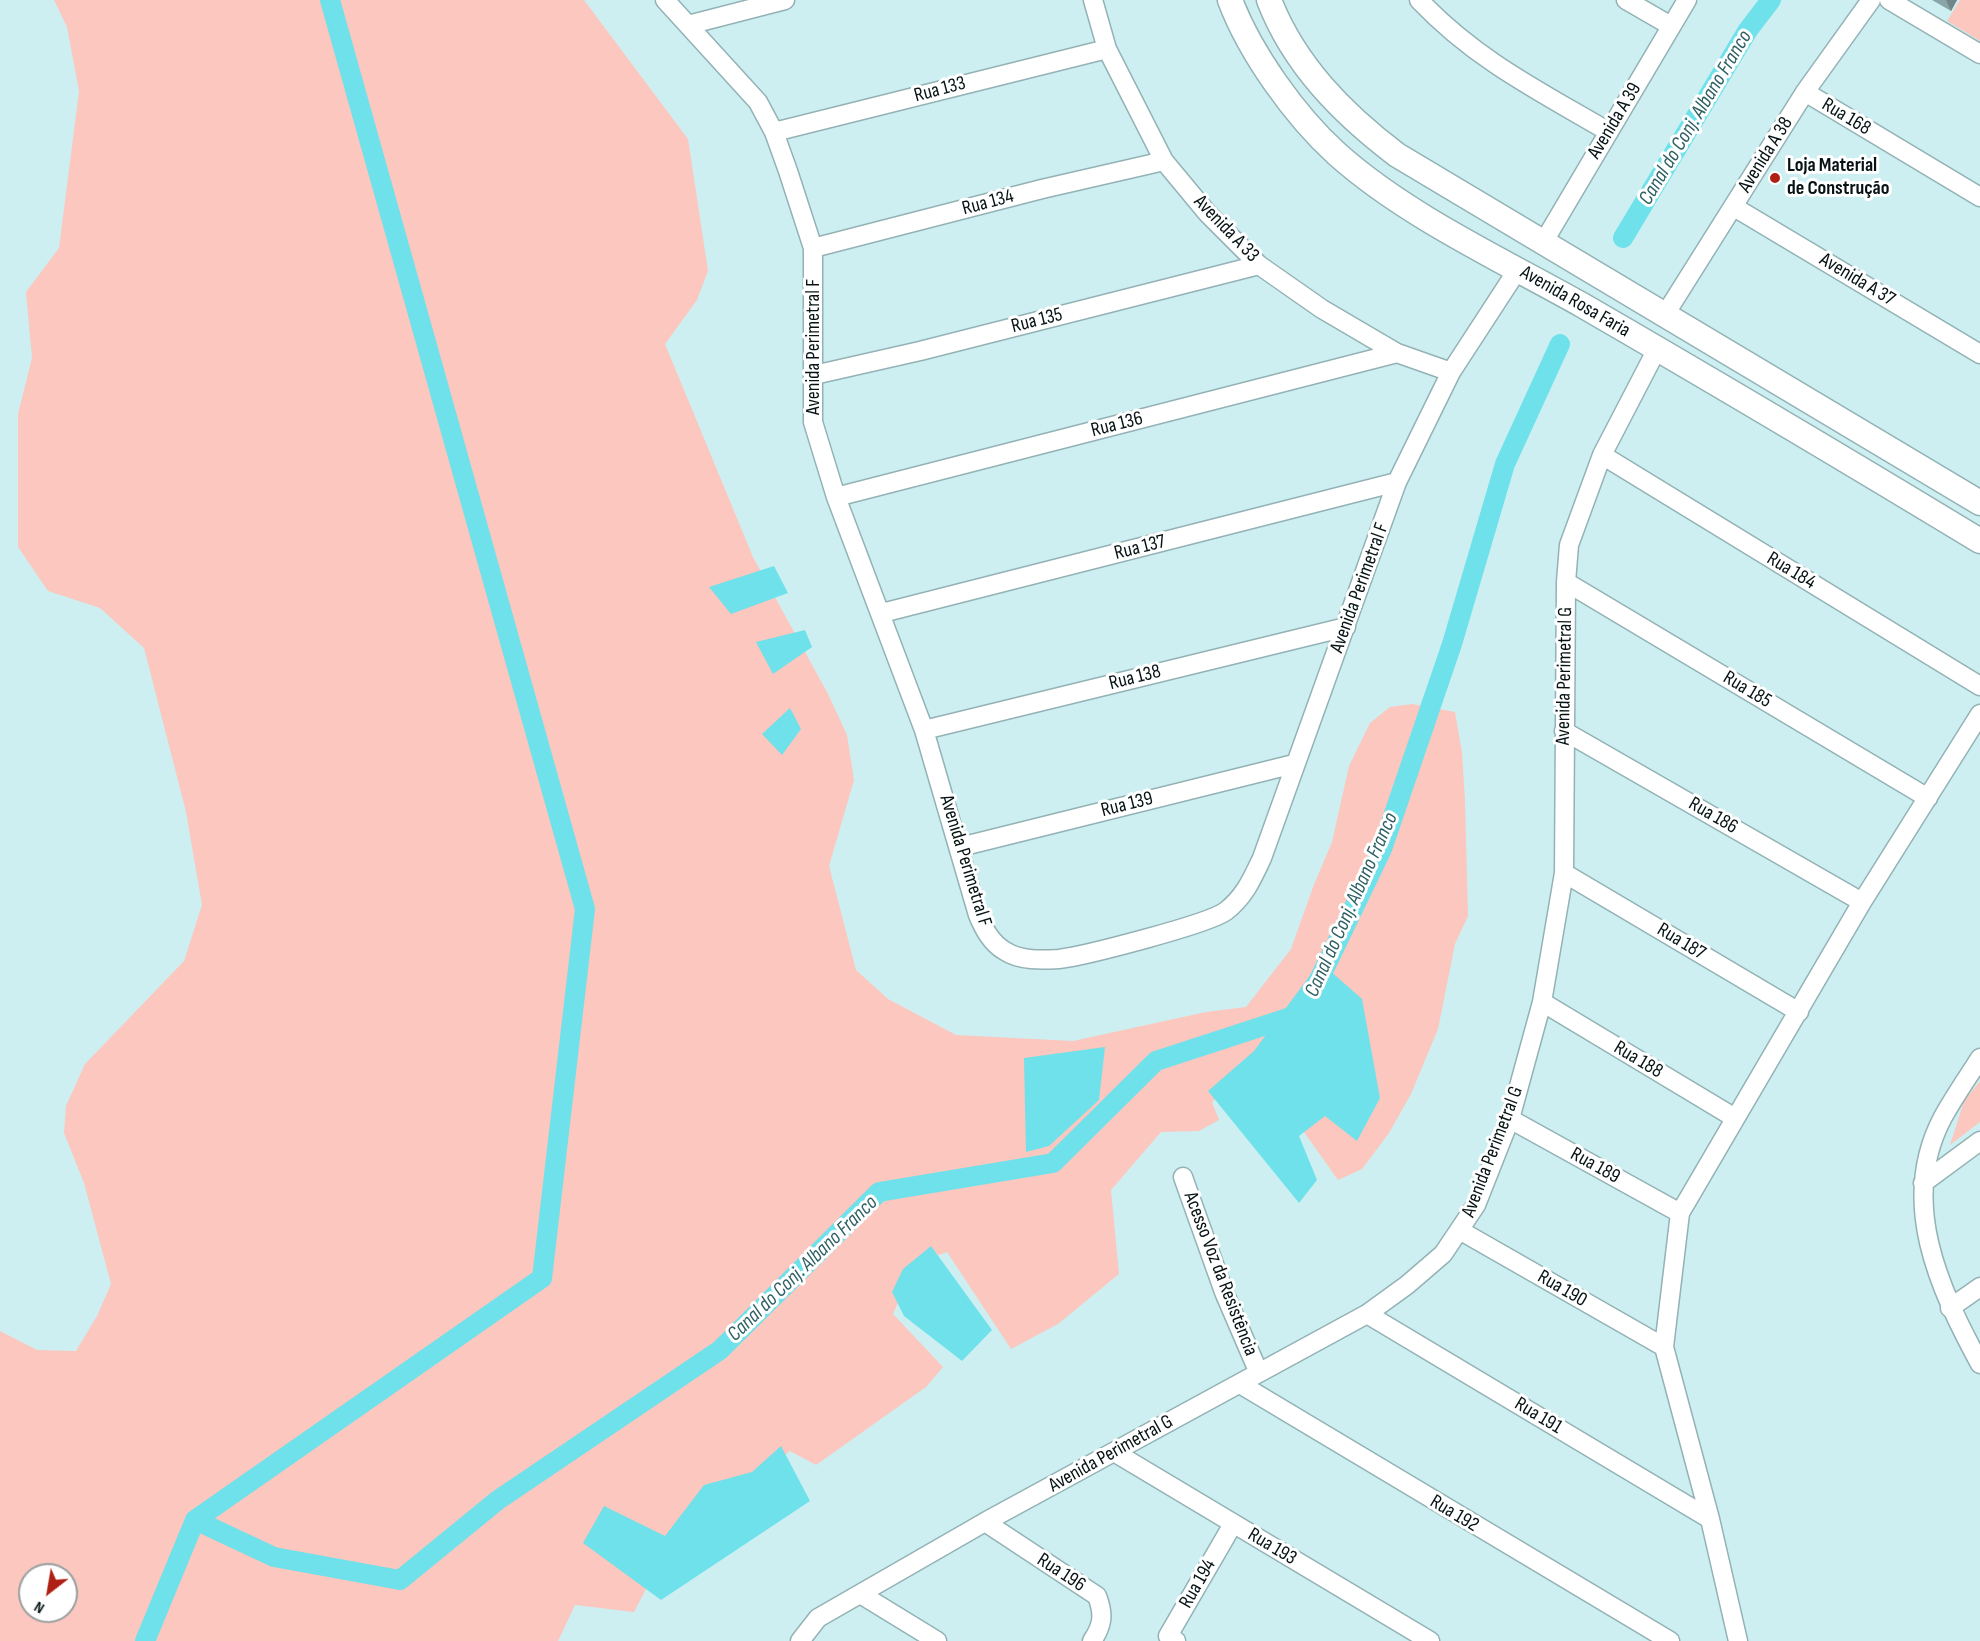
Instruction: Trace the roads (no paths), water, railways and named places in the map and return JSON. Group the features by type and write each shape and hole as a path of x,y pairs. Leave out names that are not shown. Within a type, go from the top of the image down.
{"street":[{"name":"Avenida Perimetral F","path":"665,0 752,95 774,132 813,248 813,422 836,497 882,613 924,730 960,846 978,915 988,935 1005,952 1027,959 1060,959 1189,926 1225,912 1247,891 1262,858 1397,482 1451,372 1518,269"},
{"path":"688,25 785,0"},
{"name":"Avenida A 33","path":"1093,0 1107,49 1164,161 1208,214 1259,265 1322,309 1397,353 1451,372"},
{"name":"Avenida Rosa Faria","path":"1230,0 1271,77 1306,124 1338,155 1422,215 1977,534"},
{"name":"Avenida Rosa Faria","path":"1269,0 1308,69 1328,95 1356,124 1441,183 1665,313 1980,503"},
{"path":"1419,0 1442,25 1489,63 1609,132"},
{"path":"1626,0 1671,26"},
{"name":"Avenida A 39","path":"1542,243 1687,0"},
{"name":"Avenida A 38","path":"1665,313 1805,92 1871,0"},
{"path":"1889,0 1980,54"},
{"name":"Rua 133","path":"774,132 1107,49"},
{"name":"Rua 168","path":"1805,92 1980,197"},
{"name":"Rua 134","path":"813,248 1042,189 1164,161"},
{"path":"1422,215 1441,183"},
{"name":"Avenida A 37","path":"1734,207 1980,354"},
{"name":"Rua 135","path":"814,375 920,351 1259,265"},
{"name":"Avenida Perimetral G","path":"800,1641 818,1618 862,1595 985,1522 1240,1384 1257,1371 1367,1314 1407,1286 1443,1254 1461,1231 1476,1205 1510,1119 1542,1002 1564,873 1566,582 1569,545 1602,455 1657,349"},
{"name":"Rua 136","path":"836,497 1397,353"},
{"name":"Rua 184","path":"1602,455 1980,686"},
{"name":"Rua 137","path":"882,613 1397,482"},
{"name":"Rua 185","path":"1566,582 1928,798"},
{"name":"Rua 138","path":"924,730 1346,627"},
{"path":"1738,1641 1710,1519 1664,1347 1680,1213 1862,902 1980,714"},
{"name":"Rua 186","path":"1564,731 1862,902"},
{"name":"Rua 139","path":"960,846 1294,764"},
{"name":"Rua 187","path":"1564,873 1798,1012"},
{"name":"Rua 188","path":"1542,1002 1734,1118"},
{"path":"1980,1058 1942,1118 1928,1156 1923,1183 1923,1215 1929,1253 1950,1308 1980,1364"},
{"name":"Rua 189","path":"1510,1119 1680,1213"},
{"path":"1923,1183 1980,1141"},
{"name":"Acesso Voz da Resistência","path":"1183,1177 1224,1292 1257,1371"},
{"name":"Rua 190","path":"1461,1231 1664,1347"},
{"path":"1950,1308 1980,1287"},
{"name":"Rua 191","path":"1367,1314 1710,1519"},
{"name":"Rua 192","path":"1240,1384 1670,1641"},
{"name":"Rua 193","path":"1114,1452 1430,1641"},
{"name":"Rua 196","path":"985,1522 1097,1596 1102,1610 1101,1627 1092,1641"},
{"name":"Rua 194","path":"1176,1641 1168,1636 1233,1524"},
{"path":"862,1595 937,1641"}],"water":[{"path":"774,566 788,593 731,614 709,587"},
{"path":"805,630 812,647 773,674 756,642"},
{"path":"790,708 801,729 782,755 762,734"},
{"path":"1320,962 1362,999 1380,1098 1357,1141 1325,1116 1299,1136 1317,1180 1299,1203 1208,1091 1254,1051"},
{"path":"1105,1047 1099,1100 1049,1146 1026,1152 1024,1058"},
{"path":"931,1246 992,1330 962,1361 904,1316 892,1292 903,1269"},
{"path":"781,1446 810,1501 661,1600 583,1543 604,1506 665,1536 704,1485 752,1472"}],"waterway":[{"path":"145,1641 195,1520 542,1278 585,909 330,0"},
{"name":"Canal do Conj. Albano Franco","path":"1623,238 1748,30 1771,0"},
{"name":"Canal do Conj. Albano Franco","path":"195,1520 274,1557 400,1580 498,1500 720,1350 879,1192 1053,1163 1156,1061 1303,1013 1382,849 1452,644 1505,464 1560,344"}],"place":[{"name":"Loja Material de Construção","path":"1775,178"}]}
